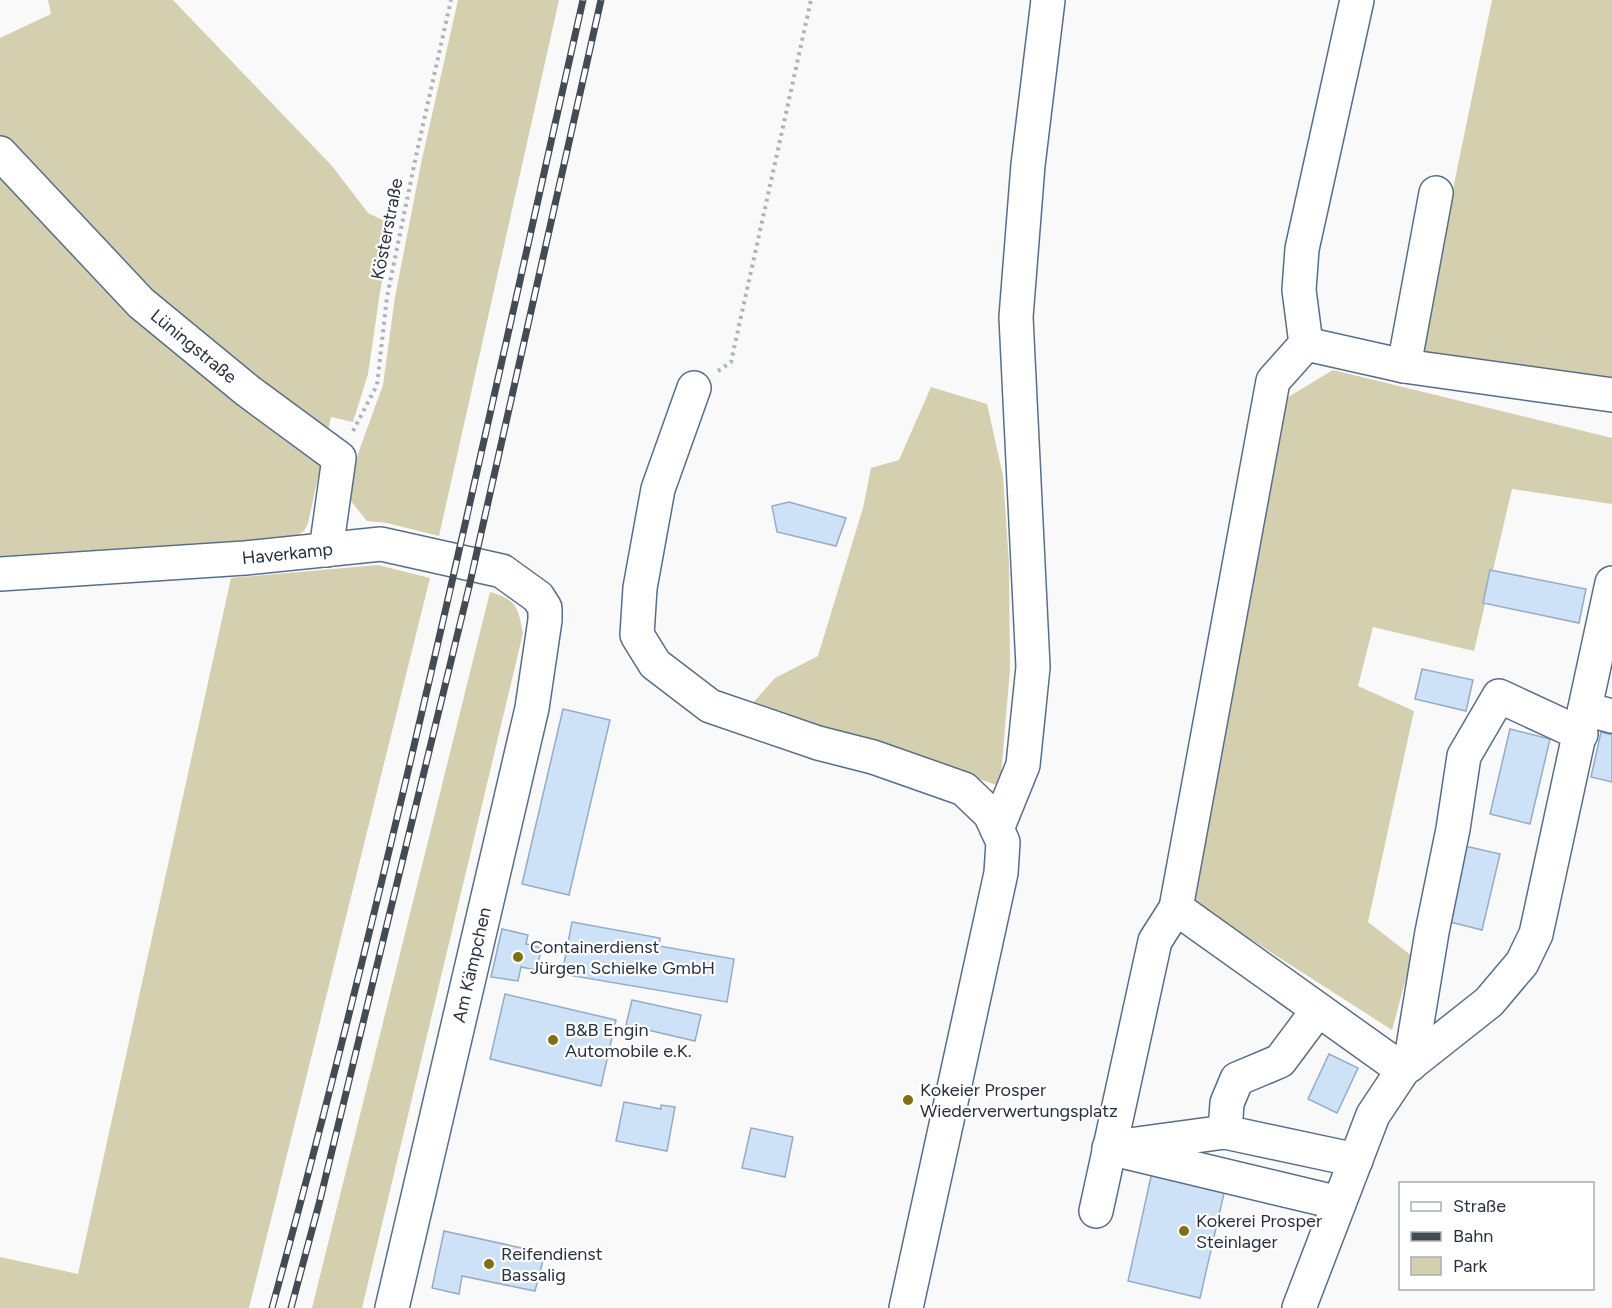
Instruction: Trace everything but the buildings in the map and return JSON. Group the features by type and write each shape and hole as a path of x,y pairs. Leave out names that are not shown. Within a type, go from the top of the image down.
{"street":[{"path":"997,829 1023,765 1033,667 1016,317 1028,165 1048,0"},
{"path":"1096,1211 1155,941 1176,908 1273,381 1306,344 1299,290 1302,249 1357,0"},
{"name":"Lüningstraße","path":"0,153 141,303 248,391 339,458"},
{"path":"1404,366 1436,193"},
{"path":"1306,344 1404,366 1612,395"},
{"path":"693,388 658,489 640,588 637,635 655,664 710,706 819,742 873,757 964,789 990,814 1003,842 1001,873 906,1308"},
{"path":"326,550 339,458"},
{"name":"Haverkamp","path":"0,574 245,558 381,544 502,571 538,597 545,608 545,620"},
{"path":"1299,1308 1373,1115 1406,1067 1489,1002 1522,963 1536,934 1592,720 1612,583"},
{"name":"Am Kämpchen","path":"392,1308 532,708 545,620"},
{"path":"1406,1067 1453,829 1464,756 1499,696 1592,720"},
{"path":"1176,908 1318,1010 1406,1067"},
{"path":"1225,1132 1227,1103 1237,1079 1280,1061 1318,1010"},
{"path":"1109,1148 1225,1132 1356,1160"},
{"path":"1109,1148 1339,1203"}],"path":[{"name":"Kösterstraße","path":"339,458 377,385 389,286 451,0"},
{"path":"693,388 731,362 811,0"}],"green space":[{"path":"48,0 173,0 332,166 368,213 393,225 368,374 353,422 331,417 308,523 304,531 294,537 0,556 0,38 51,14"},
{"path":"458,0 559,0 439,536 387,523 367,521 350,500 355,462 383,385 395,297 422,159"},
{"path":"1492,0 1612,0 1612,395 1419,354"},
{"path":"1333,370 1612,438 1612,504 1512,489 1474,651 1373,627 1358,686 1414,711 1368,922 1412,956 1392,1030 1188,899 1280,402"},
{"path":"931,387 987,404 1003,476 1009,564 1010,670 1000,786 751,705 775,678 818,656 863,508 871,468 899,460"},
{"path":"378,565 430,578 249,1308 0,1308 0,1257 78,1274 231,578"},
{"path":"490,592 506,598 515,606 523,633 362,1308 312,1308"}],"railway":[{"path":"272,1308 397,820 583,0"},
{"path":"291,1308 319,1204 469,587 601,0"}],"place":[{"name":"Containerdienst Jürgen Schielke GmbH","path":"518,957"},
{"name":"B&B Engin Automobile e.K.","path":"553,1040"},
{"name":"Kokeier Prosper Wiederverwertungsplatz","path":"908,1100"},
{"name":"Kokerei Prosper Steinlager","path":"1184,1231"},
{"name":"Reifendienst Bassalig","path":"489,1264"}]}
